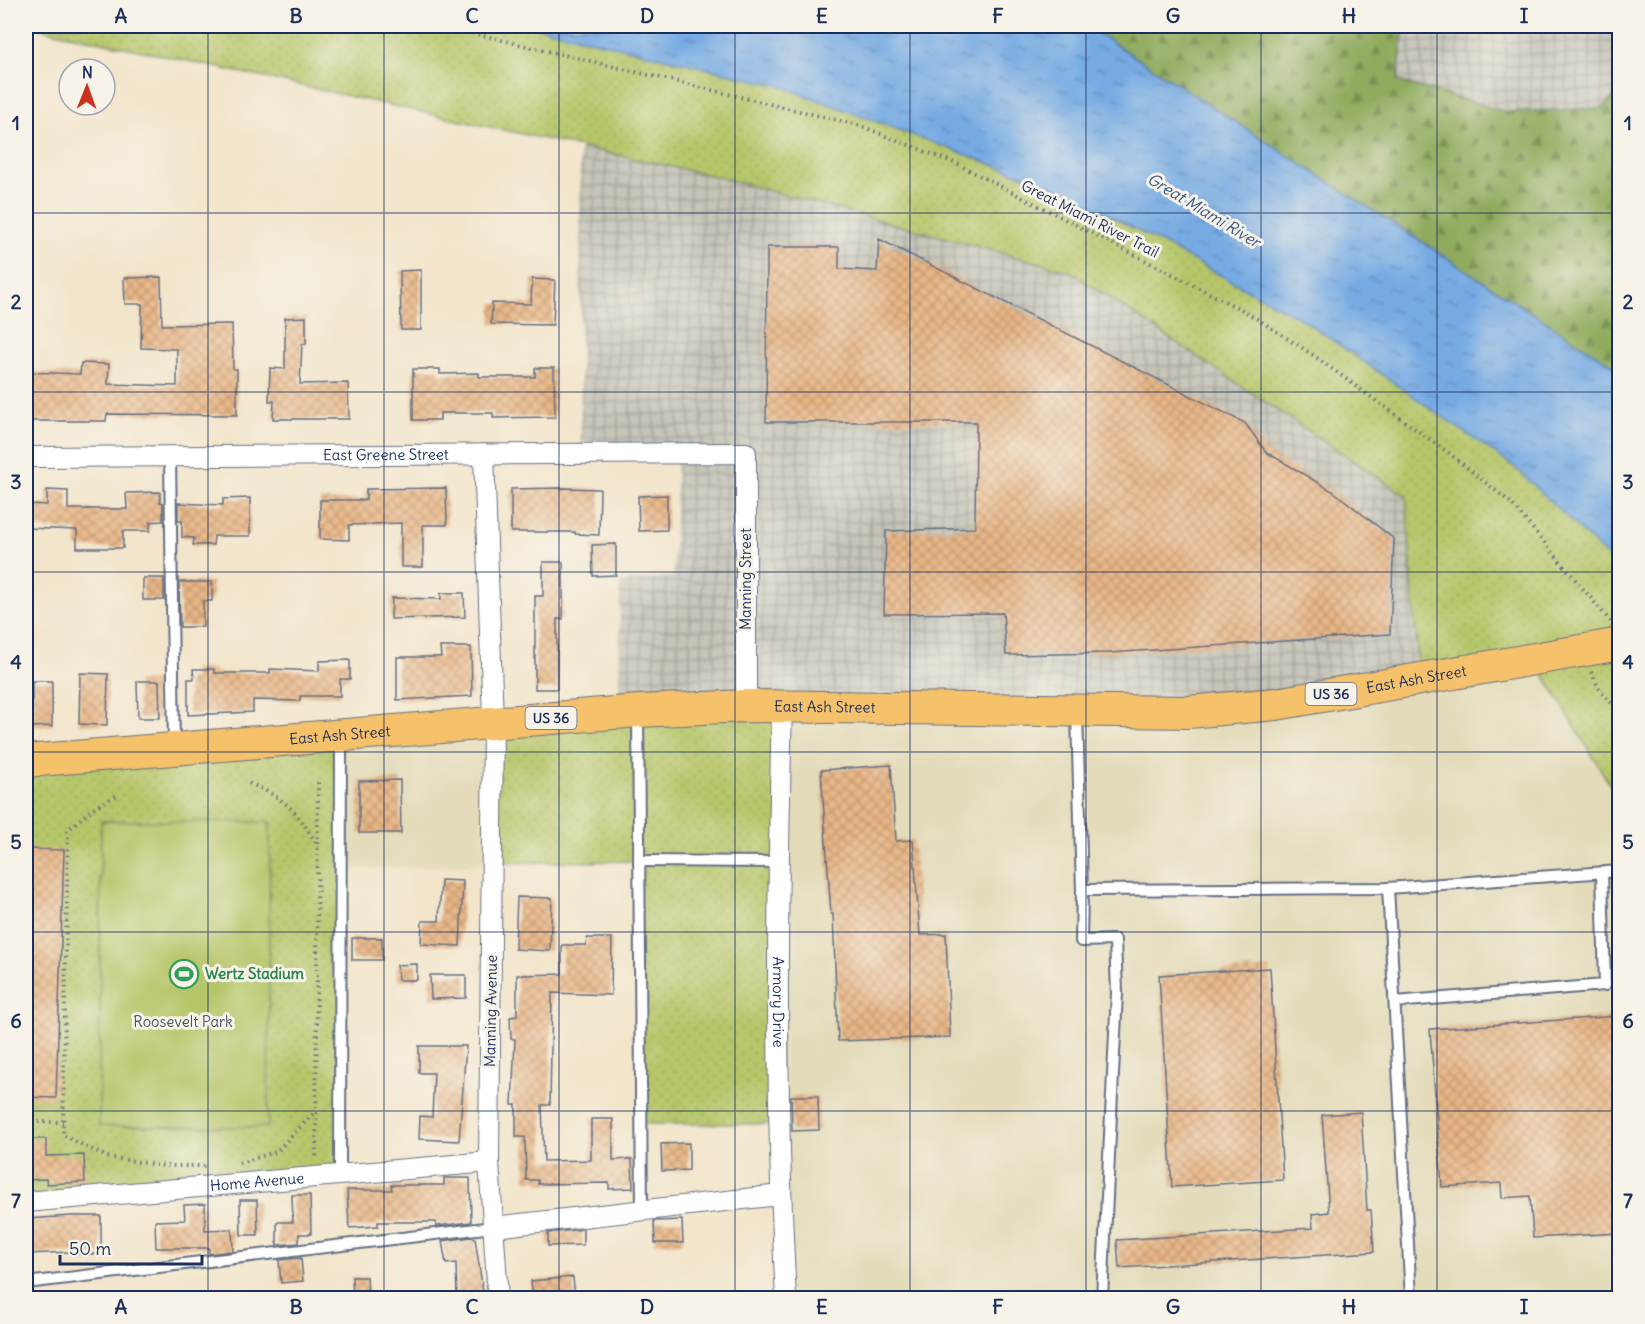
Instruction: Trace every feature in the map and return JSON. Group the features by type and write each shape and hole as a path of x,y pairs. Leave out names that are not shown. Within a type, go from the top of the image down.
{"main road":[{"name":"East Ash Street","path":"26,761 493,722 638,711 746,706 1188,711 1276,704 1582,652 1616,633"}],"street":[{"name":"East Greene Street","path":"26,458 746,453"},
{"name":"Manning Street","path":"746,453 746,706"},
{"name":"Manning Avenue","path":"484,454 493,722 489,1162 498,1299"},
{"name":"Armory Drive","path":"782,705 778,862 780,1195 786,1299"},
{"name":"Home Avenue","path":"26,1202 489,1162"},
{"path":"493,1227 780,1195"}],"lane":[{"path":"170,457 174,747"},
{"path":"638,711 642,1210"},
{"path":"1077,711 1082,890 1081,941 1115,939 1117,993 1102,1299"},
{"path":"340,1174 341,736"},
{"path":"639,861 778,862"},
{"path":"1082,890 1388,888 1620,871"},
{"path":"1395,1002 1605,985 1602,872"},
{"path":"1388,888 1411,1299"},
{"path":"26,1282 493,1227"}],"path":[{"name":"Great Miami River Trail","path":"443,26 858,125 978,174 1248,313 1310,353 1450,454 1511,503 1616,633"},
{"path":"1582,652 1601,692 1620,712"},
{"path":"316,1156 318,781"},
{"path":"249,783 277,795 299,815 318,848"},
{"path":"116,796 93,807 68,830 63,1135 107,1156 165,1166 210,1166"},
{"path":"233,1165 276,1152 316,1111"},
{"path":"26,1122 63,1122"}],"shaded area":[{"path":"1404,26 1619,26 1619,91 1603,108 1507,112 1397,80"},
{"path":"580,147 718,177 1069,271 1406,496 1419,679 1276,704 619,712 620,583 673,576 677,454 581,454"},
{"path":"1535,660 1619,800 1619,1298 786,1298 782,705"},
{"path":"493,722 492,863 341,870 341,736"}],"green space":[{"path":"28,26 532,26 780,85 1067,192 1305,321 1516,468 1614,561 1620,568 1619,800 1535,660 1419,679 1406,496 1069,271 718,177"},
{"path":"1087,26 1404,26 1398,81 1507,112 1603,108 1619,91 1619,369"},
{"path":"782,705 780,1124 641,1124 639,861 492,863 493,722"},
{"name":"Roosevelt Park","path":"341,736 340,1175 26,1202 26,761"},
{"name":"Wertz Stadium","path":"101,821 270,822 268,1127 99,1126"}],"water":[{"name":"Great Miami River","path":"532,26 1087,26 1619,369 1619,568 1516,468 1305,321 1067,192 780,86"}],"building":[{"path":"879,239 1245,423 1266,452 1334,492 1394,539 1390,634 1109,653 1006,655 1003,613 884,614 886,531 975,528 976,422 766,422 767,247 839,247 839,269 877,271"},
{"path":"421,270 421,330 401,330 400,271"},
{"path":"161,277 162,325 232,324 233,369 237,369 237,415 107,414 106,421 26,421 26,372 80,374 81,363 109,364 108,384 177,386 177,349 141,348 142,304 125,304 124,278"},
{"path":"532,279 555,280 553,325 491,324 492,303 531,304"},
{"path":"306,317 306,344 302,344 300,384 348,383 349,419 273,419 274,401 269,401 270,368 285,369 285,318"},
{"path":"535,368 554,368 555,417 493,418 493,413 440,413 440,420 413,420 413,369 440,369 440,374 479,373 479,377 535,377"},
{"path":"446,488 447,525 423,525 423,567 401,567 401,523 349,525 349,540 320,539 320,500 366,500 366,489"},
{"path":"511,489 600,489 599,535 575,534 575,532 511,532"},
{"path":"47,490 68,491 68,509 127,509 126,493 160,492 160,502 163,503 163,521 150,522 150,531 123,531 123,548 77,548 77,530 26,528 26,504 47,505"},
{"path":"667,495 667,530 639,531 638,496"},
{"path":"250,498 250,536 214,536 213,545 193,545 194,538 182,537 182,521 178,521 178,503 223,505 223,499"},
{"path":"616,544 616,575 593,576 592,545"},
{"path":"543,562 563,562 563,619 557,619 557,689 535,689 535,596 543,596"},
{"path":"143,578 164,578 164,600 143,600"},
{"path":"179,582 212,582 212,601 203,601 203,627 180,627"},
{"path":"441,593 464,593 465,617 391,619 392,598 441,599"},
{"path":"440,647 471,647 472,696 397,700 397,657 441,657"},
{"path":"350,660 350,679 340,679 340,696 300,696 300,701 253,700 253,712 188,715 188,679 194,679 193,669 214,669 214,673 270,673 270,669 319,671 319,661"},
{"path":"80,673 108,674 107,725 79,724"},
{"path":"32,681 52,681 52,726 32,727"},
{"path":"137,681 159,681 160,718 138,718"},
{"path":"891,765 896,841 913,840 920,935 946,934 950,1037 838,1041 833,914 831,914 821,770"},
{"path":"400,780 401,833 359,833 359,781"},
{"path":"26,849 64,850 56,1098 26,1097"},
{"path":"441,880 463,881 460,946 421,944 422,921 439,921"},
{"path":"517,897 552,898 550,951 515,949"},
{"path":"352,938 382,938 382,960 352,960"},
{"path":"587,938 612,938 611,995 552,993 550,1105 542,1105 544,1161 591,1160 591,1119 613,1119 613,1160 632,1159 633,1188 609,1189 609,1183 538,1184 538,1180 526,1180 525,1137 516,1137 516,1105 512,1105 515,1039 511,1039 510,1017 517,1016 517,975 562,974 562,945 586,945"},
{"path":"417,964 417,980 398,980 397,965"},
{"path":"1270,968 1283,1180 1172,1187 1159,975"},
{"path":"430,975 466,975 466,998 431,999"},
{"path":"1620,1016 1620,1233 1533,1238 1530,1196 1502,1198 1501,1183 1442,1187 1430,1029"},
{"path":"419,1046 466,1046 459,1141 419,1139 420,1116 432,1117 434,1073 419,1073"},
{"path":"791,1096 818,1096 819,1130 792,1131"},
{"path":"1361,1112 1367,1210 1371,1210 1374,1252 1119,1268 1117,1240 1313,1228 1312,1214 1329,1212 1322,1115"},
{"path":"26,1139 46,1139 46,1156 84,1155 85,1182 47,1184 46,1179 26,1180"},
{"path":"689,1143 689,1170 662,1171 661,1144"},
{"path":"444,1178 470,1178 471,1222 436,1226 436,1222 378,1222 378,1226 349,1228 347,1190 392,1190 391,1185 444,1185"},
{"path":"292,1195 310,1195 311,1234 299,1234 299,1243 277,1245 277,1222 293,1222"},
{"path":"240,1200 257,1200 258,1235 241,1235"},
{"path":"205,1204 205,1230 232,1229 233,1251 209,1254 209,1248 156,1248 155,1221 185,1220 184,1205"},
{"path":"101,1216 101,1254 71,1254 71,1252 26,1254 26,1219"},
{"path":"682,1220 683,1243 655,1243 654,1221"},
{"path":"583,1229 583,1245 548,1246 548,1233"},
{"path":"475,1238 484,1299 457,1299 456,1263 446,1264 442,1241"},
{"path":"301,1258 303,1281 281,1283 279,1260"},
{"path":"352,1277 367,1277 368,1299 353,1299"},
{"path":"573,1277 575,1299 533,1299 531,1281"}],"place":[{"name":"Wertz Stadium","path":"184,974"}]}
